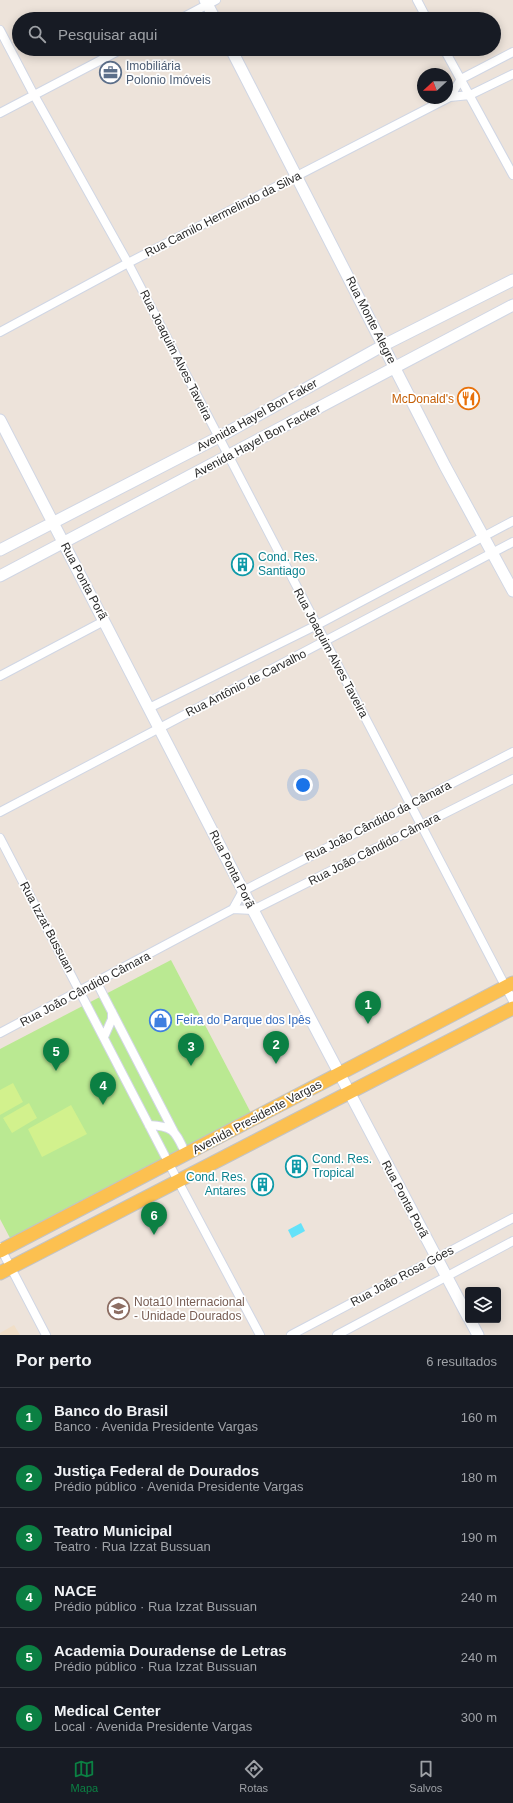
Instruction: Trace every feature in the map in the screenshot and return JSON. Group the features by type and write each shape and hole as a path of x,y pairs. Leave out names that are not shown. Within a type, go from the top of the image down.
{"main road":[{"name":"Avenida Presidente Vargas","path":"1,1249 509,985"},
{"name":"Avenida Presidente Vargas","path":"6,1271 178,1180 350,1094 513,1008"}],"street":[{"path":"417,0 423,12"},
{"path":"192,12 210,1 213,12"},
{"name":"Rua Joaquim Alves Taveira","path":"0,30 12,53"},
{"path":"453,92 461,79 513,52"},
{"name":"Rua Joaquim Alves Taveira","path":"14,56 128,262 325,642 509,985 513,1001"},
{"path":"0,113 109,56"},
{"name":"Rua Monte Alegre","path":"235,56 483,536 513,591"},
{"path":"448,56 513,175"},
{"path":"470,95 513,74"},
{"name":"Rua Camilo Hermelindo da Silva","path":"453,97 470,95"},
{"name":"Rua Camilo Hermelindo da Silva","path":"0,332 128,262 436,104"},
{"name":"Avenida Hayel Bon Faker","path":"0,550 219,437 384,345 513,280"},
{"name":"Avenida Hayel Bon Facker","path":"0,576 513,305"},
{"name":"Rua Ponta Porã","path":"0,420 243,891 465,1311"},
{"name":"Rua Antônio de Carvalho","path":"149,708 317,625 513,521"},
{"name":"Rua Antônio de Carvalho","path":"0,812 513,542"},
{"path":"0,676 104,620"},
{"name":"Rua João Cândido da Câmara","path":"243,891 513,752"},
{"name":"Rua João Cândido Câmara","path":"0,1033 97,983 233,909 253,910 513,779"},
{"name":"Rua Izzat Bussuan","path":"0,838 260,1335"},
{"path":"233,909 243,891"},
{"path":"97,983 186,1154"},
{"path":"104,1037 112,1019 112,1012"},
{"path":"149,1124 165,1126 174,1132"},
{"name":"Rua João Rosa Góes","path":"291,1335 436,1257 513,1218"},
{"name":"Rua João Rosa Góes","path":"336,1335 513,1241"},
{"path":"1,1249 6,1271 46,1335"},
{"path":"472,1323 478,1335"}],"shaded area":[{"path":"14,1325 20,1335 0,1335 0,1333"}],"green space":[{"path":"171,960 251,1113 156,1164 10,1238 0,1219 0,1049"},
{"path":"13,1083 23,1102 0,1115 0,1090"},
{"path":"29,1103 37,1118 12,1133 3,1118"},
{"path":"71,1105 87,1134 42,1157 28,1129"}],"water":[{"path":"301,1223 305,1231 292,1238 288,1230"}],"place":[{"name":"Imobiliária Polonio Imóveis","path":"110,73"},
{"name":"McDonald's","path":"469,399"},
{"name":"Cond. Res. Santiago","path":"243,564"},
{"name":"Feira do Parque dos Ipês","path":"161,1020"},
{"name":"Banco do Brasil","path":"368,1024"},
{"name":"Justiça Federal de Dourados","path":"276,1064"},
{"name":"Teatro Municipal","path":"191,1066"},
{"name":"Academia Douradense de Letras","path":"56,1071"},
{"name":"NACE","path":"103,1105"},
{"name":"Cond. Res. Tropical","path":"296,1166"},
{"name":"Cond. Res. Antares","path":"262,1184"},
{"name":"Medical Center","path":"154,1235"},
{"name":"Nota10 Internacional - Unidade Dourados","path":"118,1309"}]}
